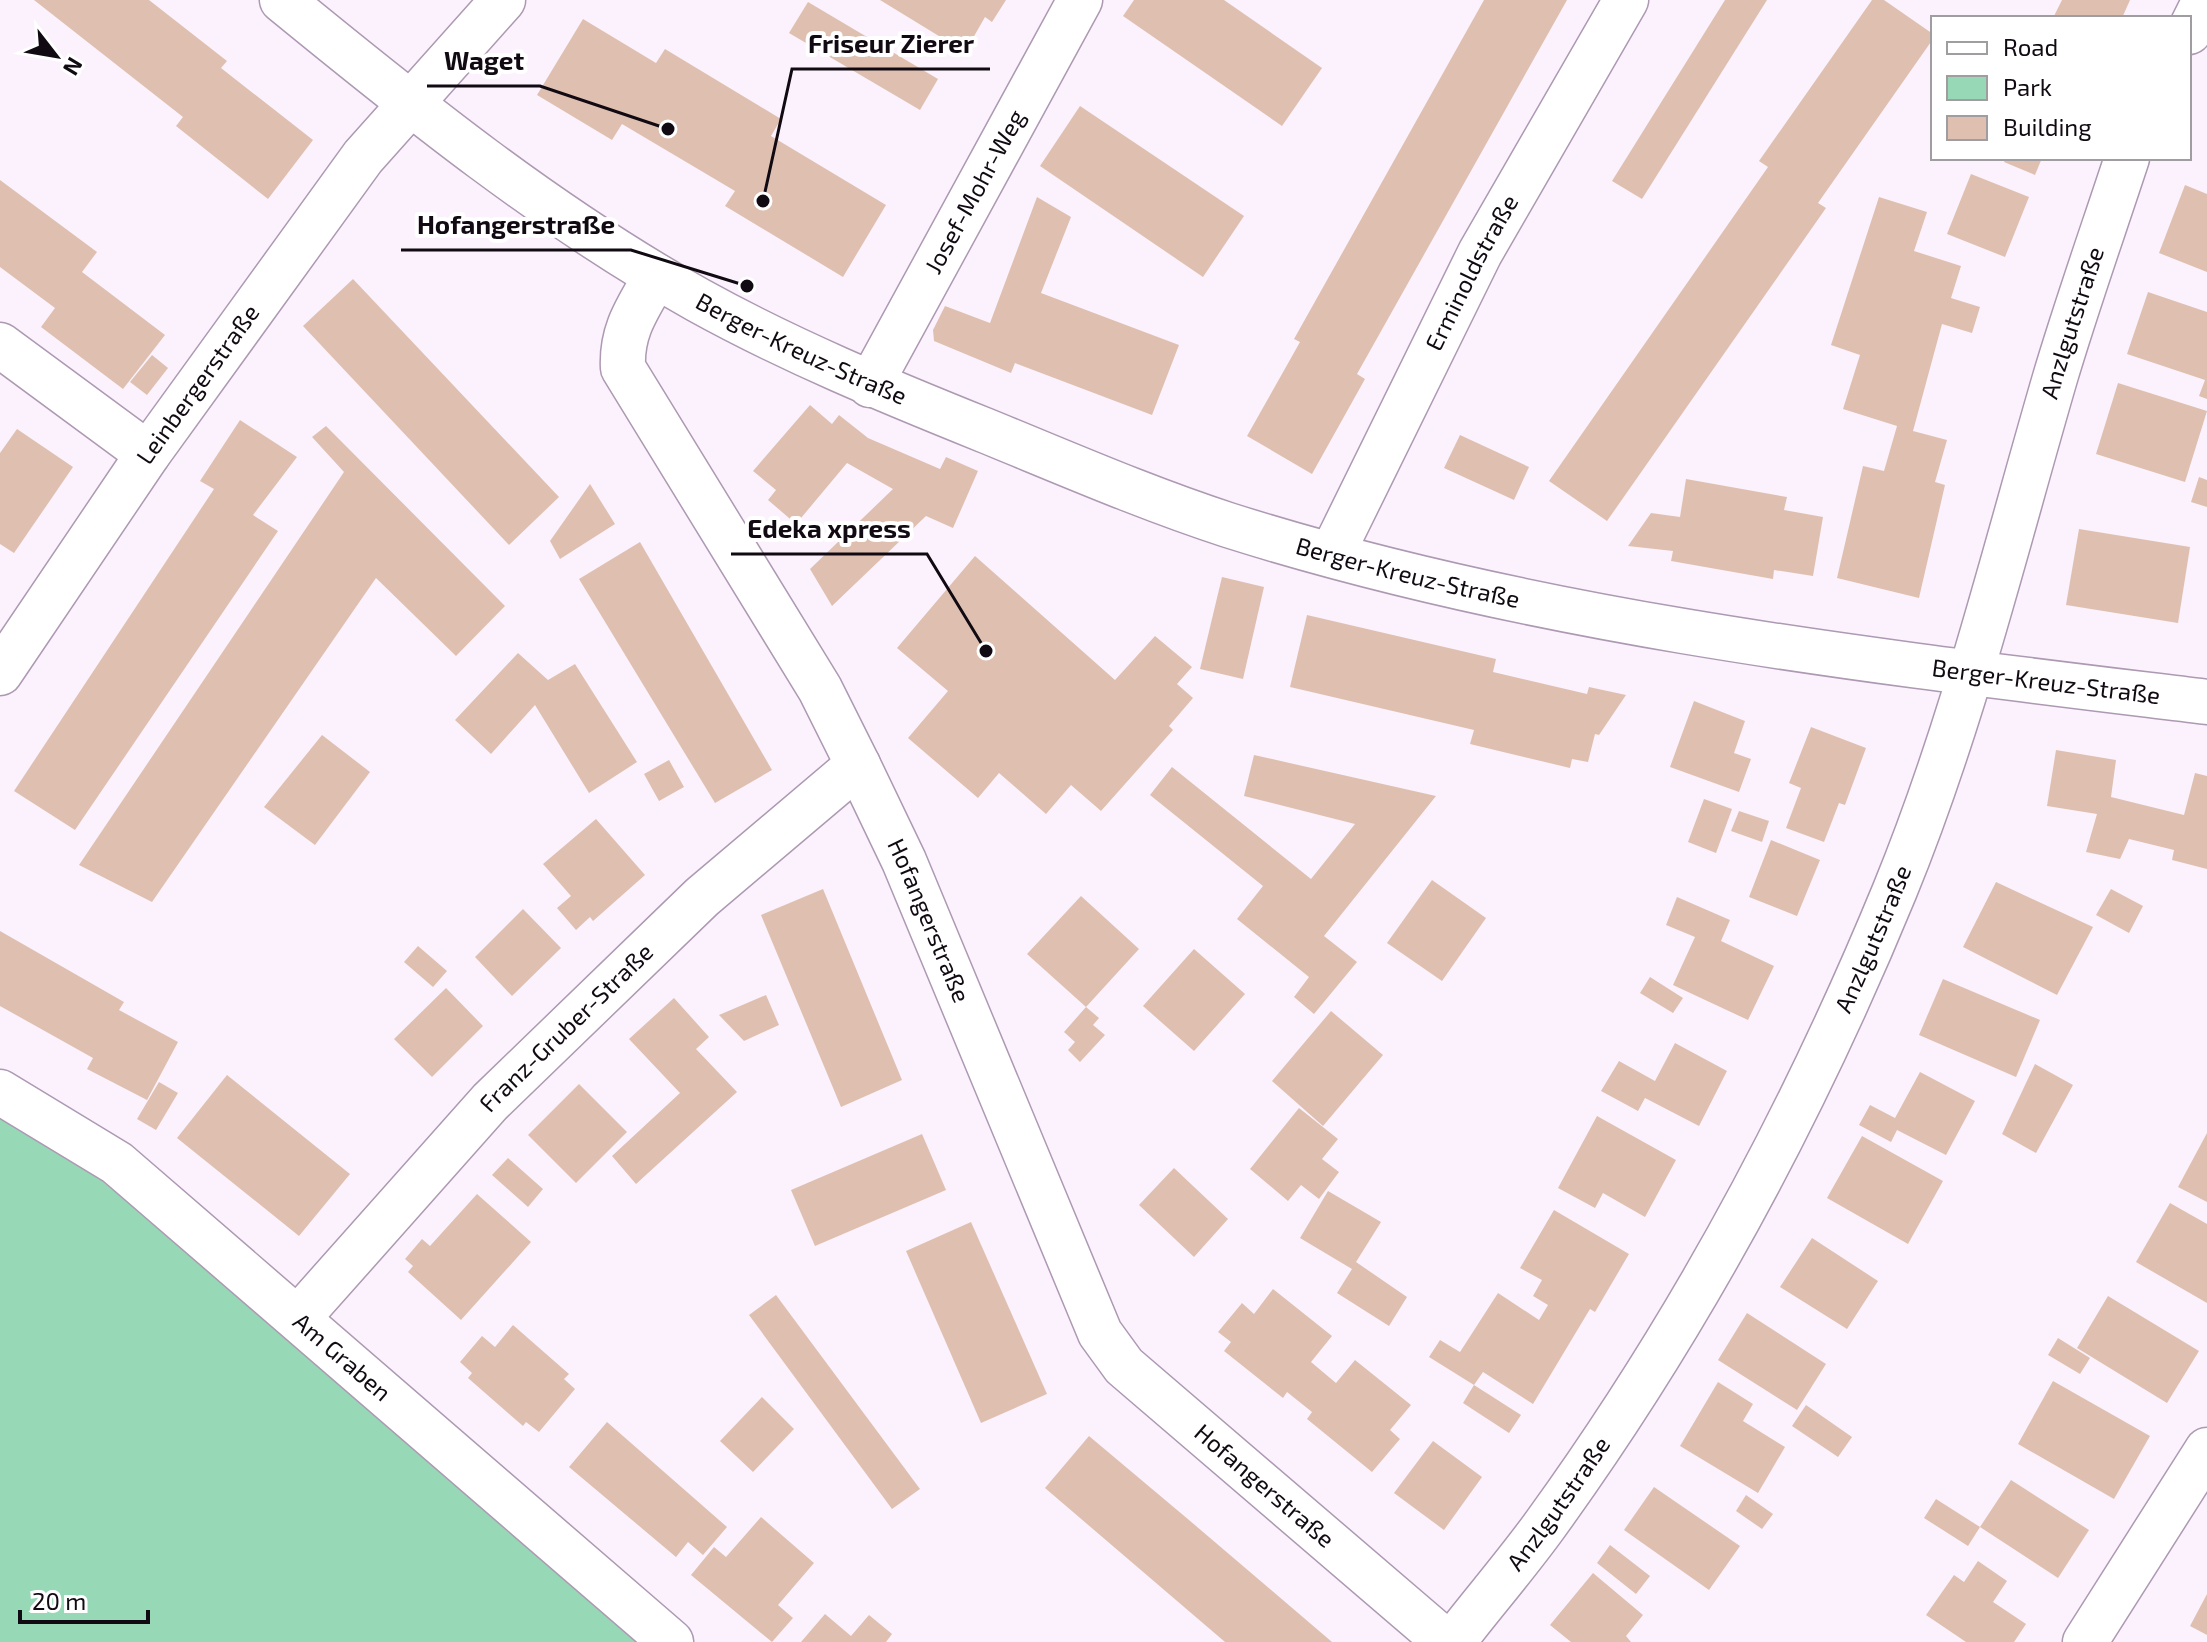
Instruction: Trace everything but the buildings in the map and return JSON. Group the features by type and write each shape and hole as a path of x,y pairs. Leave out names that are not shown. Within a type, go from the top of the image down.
{"street":[{"path":"282,0 409,104 552,209 656,276"},
{"name":"Leinbergerstraße","path":"0,673 12,630 148,454 363,157 503,0"},
{"name":"Josef-Mohr-Weg","path":"870,385 1080,0"},
{"name":"Erminoldstraße","path":"1332,554 1480,253 1626,0"},
{"path":"2191,28 2205,0"},
{"name":"Anzlgutstraße","path":"1453,1642 1544,1526 1607,1433 1701,1286 1789,1128 1896,888 1971,673 2056,374 2126,160"},
{"name":"Berger-Kreuz-Straße","path":"656,276 768,336 870,385 1226,524 1332,554 1584,613 1684,632 1971,673 2207,702"},
{"name":"Hofangerstraße","path":"656,276 629,320 622,345 623,368 820,689 858,765 904,861 1100,1333 1124,1366 1446,1642"},
{"path":"0,345 148,454"},
{"name":"Franz-Gruber-Straße","path":"299,1317 490,1102 702,897 858,765"},
{"name":"Am Graben","path":"0,1092 117,1163 299,1317 671,1642"},
{"path":"2098,1638 2207,1450"}],"green space":[{"path":"0,1114 101,1177 639,1642 0,1642"}],"place":[{"name":"Waget","path":"668,129"},
{"name":"Friseur Zierer","path":"763,201"},
{"name":"Hofangerstraße","path":"747,286"},
{"name":"Edeka xpress","path":"986,651"}]}
